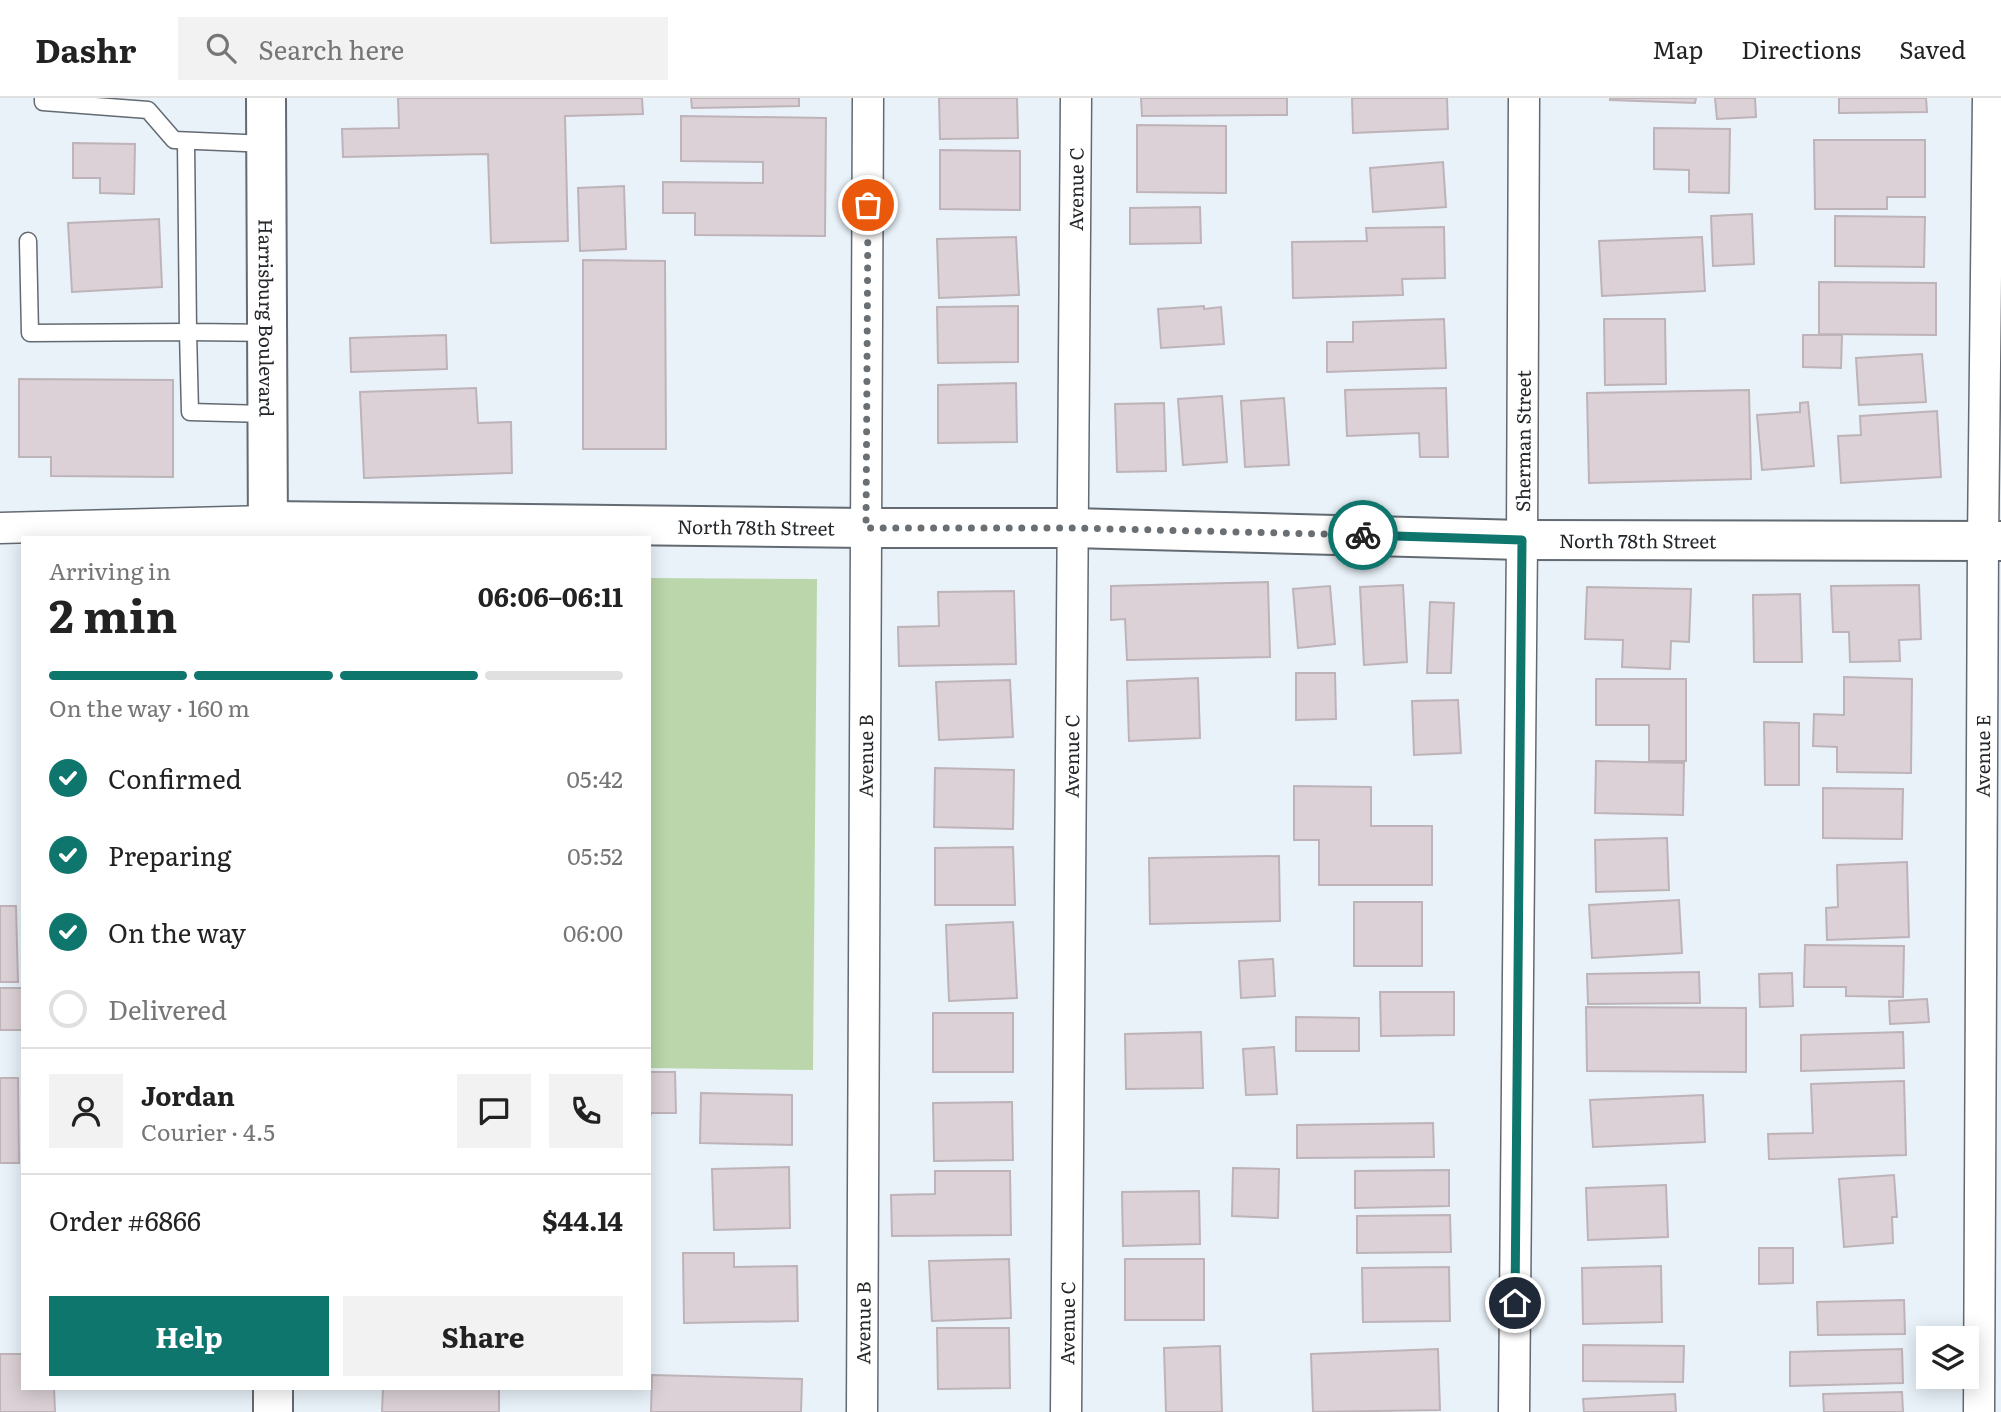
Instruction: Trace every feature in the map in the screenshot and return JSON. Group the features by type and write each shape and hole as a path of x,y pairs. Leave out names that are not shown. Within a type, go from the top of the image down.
{"street":[{"name":"Harrisburg Boulevard","path":"267,98 268,529"},
{"name":"Avenue B","path":"862,1412 868,98"},
{"name":"Avenue C","path":"1066,1412 1076,98"},
{"name":"Sherman Street","path":"1514,1412 1524,98"},
{"name":"Avenue E","path":"1979,1412 1992,541 1988,98"},
{"path":"0,528 268,529"},
{"name":"North 78th Street","path":"268,529 1072,528 1522,540 1992,541"},
{"path":"273,1390 273,1412"}],"lane":[{"path":"43,98 43,102 148,110 174,141 267,144"},
{"path":"186,141 190,412 268,414"},
{"path":"29,241 30,333 267,333"}],"green space":[{"path":"651,578 817,579 813,1070 651,1068"}],"building":[{"path":"398,98 642,98 643,114 565,116 568,241 491,243 488,154 343,157 342,129 399,128"},
{"path":"691,98 799,98 799,106 692,108"},
{"path":"939,98 1017,98 1018,138 940,139"},
{"path":"1141,98 1287,98 1287,115 1142,116"},
{"path":"1352,98 1447,98 1448,129 1353,133"},
{"path":"1610,98 1696,98 1695,103"},
{"path":"1715,98 1755,98 1756,117 1717,119"},
{"path":"1839,98 1926,98 1927,112 1839,113"},
{"path":"681,116 826,118 825,236 695,235 695,213 663,213 663,182 763,183 763,162 681,161"},
{"path":"1137,125 1226,126 1226,193 1137,192"},
{"path":"1654,128 1730,129 1729,193 1689,192 1689,170 1654,169"},
{"path":"1814,140 1925,140 1925,197 1887,197 1887,209 1815,209"},
{"path":"73,143 135,144 134,194 100,193 100,178 73,178"},
{"path":"940,150 1020,151 1020,210 940,209"},
{"path":"1443,162 1446,207 1373,212 1370,168"},
{"path":"624,186 626,249 580,251 578,188"},
{"path":"1200,207 1201,243 1130,244 1130,208"},
{"path":"1752,214 1754,264 1713,266 1711,216"},
{"path":"1835,216 1925,217 1924,267 1835,266"},
{"path":"159,219 162,287 72,292 68,223"},
{"path":"1444,227 1445,278 1402,279 1403,295 1293,298 1292,242 1367,241 1366,228"},
{"path":"1016,237 1019,295 939,298 937,239"},
{"path":"1702,237 1705,291 1602,296 1599,241"},
{"path":"583,260 665,261 666,449 583,449"},
{"path":"1819,282 1936,283 1936,335 1819,334"},
{"path":"1018,306 1018,362 938,363 937,307"},
{"path":"1204,306 1204,309 1221,307 1224,344 1161,348 1158,309"},
{"path":"1444,319 1446,368 1327,372 1327,342 1353,342 1353,322"},
{"path":"1604,319 1665,319 1666,384 1605,385"},
{"path":"446,335 447,369 351,372 350,338"},
{"path":"1803,335 1842,335 1841,368 1803,367"},
{"path":"1922,354 1926,402 1859,405 1856,358"},
{"path":"19,379 173,380 173,477 51,476 51,457 19,457"},
{"path":"1016,383 1017,442 938,443 938,385"},
{"path":"476,388 478,423 511,422 512,473 364,478 360,392"},
{"path":"1446,388 1448,457 1420,457 1419,433 1347,436 1345,390"},
{"path":"1749,390 1751,479 1589,483 1587,393"},
{"path":"1222,396 1227,462 1183,465 1178,399"},
{"path":"1284,398 1289,465 1245,467 1241,401"},
{"path":"1808,402 1814,466 1762,470 1757,415 1800,412 1800,403"},
{"path":"1164,403 1166,471 1117,472 1115,404"},
{"path":"1937,411 1941,477 1841,483 1838,436 1861,435 1860,416"},
{"path":"1268,582 1270,657 1127,660 1125,619 1111,620 1111,586"},
{"path":"1403,585 1407,662 1364,665 1360,587"},
{"path":"1919,585 1921,639 1899,640 1900,661 1850,662 1849,632 1833,632 1831,586"},
{"path":"1330,586 1335,644 1298,648 1293,589"},
{"path":"1587,587 1691,589 1689,642 1671,641 1670,669 1622,667 1623,640 1585,639"},
{"path":"1014,591 1016,664 899,666 898,627 939,626 938,592"},
{"path":"1800,594 1802,662 1754,662 1753,595"},
{"path":"1430,602 1454,603 1451,673 1427,673"},
{"path":"1296,673 1335,673 1336,719 1296,720"},
{"path":"1844,677 1912,679 1911,773 1837,772 1837,747 1813,746 1814,714 1844,715"},
{"path":"1198,678 1200,738 1129,741 1127,681"},
{"path":"1596,679 1686,679 1686,761 1649,761 1649,725 1596,725"},
{"path":"1010,680 1013,737 939,740 936,682"},
{"path":"1458,700 1461,753 1414,755 1412,701"},
{"path":"1764,722 1799,723 1799,785 1765,785"},
{"path":"1596,761 1684,763 1683,815 1595,813"},
{"path":"935,768 1014,770 1013,829 934,827"},
{"path":"1294,786 1371,787 1371,826 1432,826 1432,885 1319,885 1319,840 1294,840"},
{"path":"1823,788 1903,789 1902,839 1823,838"},
{"path":"1667,838 1669,890 1596,892 1595,840"},
{"path":"1013,847 1015,905 935,905 935,848"},
{"path":"1279,856 1280,921 1150,924 1149,858"},
{"path":"1907,862 1909,937 1827,940 1826,908 1838,907 1837,865"},
{"path":"1679,900 1682,953 1592,958 1589,905"},
{"path":"1354,902 1422,902 1422,966 1354,966"},
{"path":"0,906 16,906 18,982 0,982"},
{"path":"1013,922 1017,998 949,1001 946,925"},
{"path":"1805,945 1904,946 1903,997 1846,996 1846,987 1804,987"},
{"path":"1273,959 1275,996 1241,998 1239,961"},
{"path":"1699,972 1700,1003 1588,1004 1587,974"},
{"path":"1792,973 1793,1006 1760,1007 1759,974"},
{"path":"0,988 21,988 21,1030 0,1030"},
{"path":"1380,992 1454,992 1454,1035 1381,1036"},
{"path":"1927,999 1929,1022 1890,1024 1889,1001"},
{"path":"1586,1007 1746,1008 1746,1072 1587,1071"},
{"path":"933,1013 1013,1013 1013,1072 933,1072"},
{"path":"1296,1017 1359,1018 1359,1051 1296,1051"},
{"path":"1201,1032 1203,1088 1126,1089 1125,1034"},
{"path":"1903,1032 1904,1068 1801,1071 1801,1035"},
{"path":"1274,1047 1277,1094 1246,1095 1243,1049"},
{"path":"651,1072 675,1072 676,1113 651,1113"},
{"path":"0,1078 18,1078 19,1163 0,1163"},
{"path":"1904,1081 1906,1155 1769,1159 1768,1134 1813,1133 1811,1084"},
{"path":"701,1093 792,1095 792,1145 700,1143"},
{"path":"1703,1095 1705,1142 1593,1147 1590,1100"},
{"path":"1012,1102 1013,1160 934,1161 933,1103"},
{"path":"1433,1123 1434,1157 1297,1158 1297,1125"},
{"path":"789,1167 790,1228 714,1230 712,1169"},
{"path":"1233,1168 1279,1169 1278,1218 1232,1216"},
{"path":"1449,1170 1449,1206 1355,1208 1355,1171"},
{"path":"935,1171 1010,1171 1011,1235 892,1236 891,1195 935,1194"},
{"path":"1894,1175 1897,1217 1892,1217 1893,1243 1844,1247 1839,1179"},
{"path":"1666,1185 1668,1237 1588,1240 1586,1188"},
{"path":"1199,1191 1200,1244 1123,1246 1122,1192"},
{"path":"1450,1215 1451,1252 1357,1253 1357,1216"},
{"path":"1759,1248 1793,1248 1793,1283 1759,1284"},
{"path":"683,1253 734,1253 734,1267 797,1266 798,1321 684,1323"},
{"path":"1009,1259 1011,1318 932,1321 929,1261"},
{"path":"1125,1259 1204,1259 1204,1320 1125,1320"},
{"path":"1661,1266 1662,1322 1583,1324 1582,1268"},
{"path":"1449,1267 1450,1321 1363,1322 1362,1268"},
{"path":"1904,1300 1905,1334 1818,1335 1817,1302"},
{"path":"937,1328 1009,1328 1010,1388 938,1389"},
{"path":"1583,1345 1684,1346 1683,1382 1583,1381"},
{"path":"1220,1346 1222,1412 1166,1412 1164,1348"},
{"path":"1438,1349 1440,1410 1313,1412 1311,1354"},
{"path":"1902,1349 1903,1383 1790,1386 1790,1352"},
{"path":"0,1354 21,1354 21,1390 54,1390 55,1412 0,1412"},
{"path":"652,1375 802,1379 801,1412 651,1412"},
{"path":"383,1390 499,1390 499,1412 382,1412"},
{"path":"1902,1392 1903,1412 1824,1412 1823,1394"},
{"path":"1675,1394 1676,1412 1584,1412 1583,1399"}],"way so far":[{"path":"868,205 866,528 1072,528 1363,535"}],"route":[{"path":"1363,535 1522,540 1515,1303"}]}
